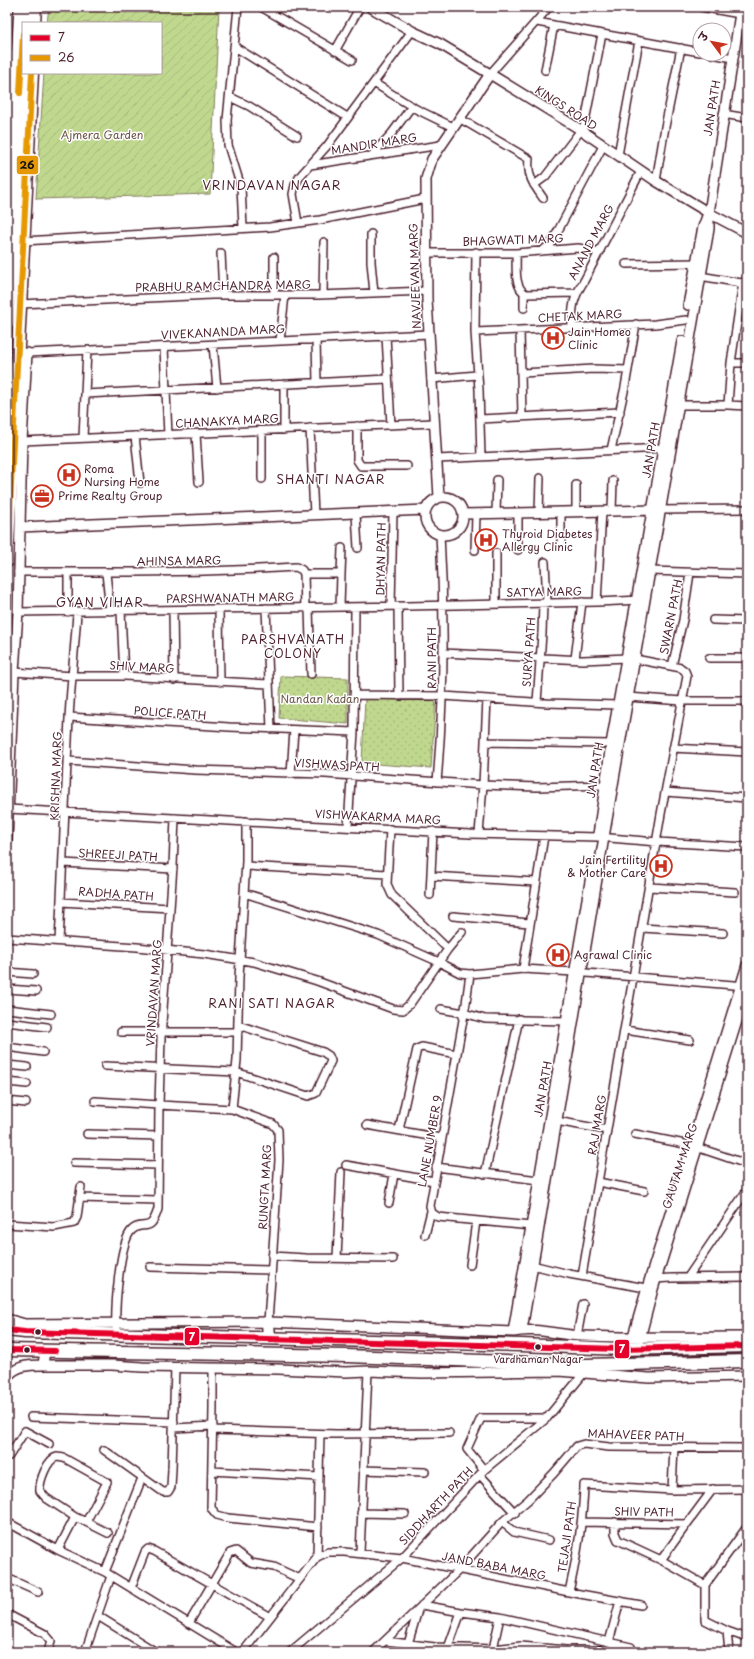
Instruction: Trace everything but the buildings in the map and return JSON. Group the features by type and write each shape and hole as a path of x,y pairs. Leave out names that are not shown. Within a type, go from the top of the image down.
{"highway":[{"path":"24,7 24,22"},
{"path":"34,22 35,7"},
{"path":"7,561 22,354 11,322 22,58"},
{"path":"11,322 20,304 32,74"},
{"path":"268,1322 269,1338"},
{"path":"8,1325 116,1328 269,1338 521,1345 635,1344 747,1346"},
{"path":"7,1350 355,1356 584,1369 747,1361"}],"street":[{"path":"7,212 11,55 19,7"},
{"path":"238,7 227,120 228,145 241,187 243,228"},
{"path":"261,7 352,60"},
{"path":"335,50 360,7"},
{"name":"KINGS ROAD","path":"370,7 412,31 440,44 582,131 656,182 747,233"},
{"path":"490,74 549,7"},
{"path":"701,7 740,10"},
{"name":"JAN PATH","path":"732,58 740,10"},
{"path":"537,22 692,50"},
{"path":"545,70 554,25"},
{"path":"298,223 293,194 295,184 374,83 412,31"},
{"path":"534,185 545,177 582,131 602,34"},
{"path":"618,155 639,41"},
{"path":"235,47 347,117"},
{"path":"656,182 665,127 681,48"},
{"name":"JAN PATH","path":"641,600 650,571 663,448 686,320 699,263 702,226 709,213 731,62"},
{"name":"NAVJEEVAN MARG","path":"439,497 427,291 426,179 432,159 490,74"},
{"path":"374,83 412,106 453,127"},
{"path":"230,97 249,106 297,136"},
{"path":"372,155 392,133 412,106"},
{"path":"723,114 747,118"},
{"path":"459,118 529,159 527,171 543,198"},
{"name":"MANDIR MARG","path":"310,165 441,145"},
{"path":"542,251 551,244 603,146"},
{"name":"ANAND MARG","path":"572,327 572,308 576,293 600,252 641,171"},
{"path":"23,241 243,228 298,223 425,199"},
{"path":"371,234 371,262 374,293"},
{"path":"323,294 324,242"},
{"name":"BHAGWATI MARG","path":"427,253 516,253 578,248 600,252"},
{"path":"476,252 475,332 481,457"},
{"path":"221,253 223,295"},
{"path":"516,253 518,285 521,291 526,294 576,293"},
{"path":"274,257 274,295"},
{"path":"626,264 699,263"},
{"name":"JAN PATH","path":"522,1330 556,1121 578,973 601,837 628,697 631,659 656,510 678,405 700,276 699,263"},
{"path":"700,276 745,283 731,363 728,405"},
{"name":"PRABHU RAMCHANDRA MARG","path":"20,304 223,295 427,291"},
{"path":"524,292 524,308"},
{"path":"280,341 284,295"},
{"name":"CHETAK MARG","path":"475,332 686,320"},
{"path":"611,450 620,412 636,324"},
{"path":"520,330 522,416"},
{"name":"VIVEKANANDA MARG","path":"22,354 429,334"},
{"path":"386,336 391,425"},
{"path":"316,340 317,383"},
{"path":"213,345 217,388"},
{"path":"164,347 168,435"},
{"path":"83,438 87,350"},
{"path":"7,840 18,612 22,440 22,354"},
{"path":"731,363 747,363"},
{"path":"522,373 594,369 628,370"},
{"path":"431,379 478,375"},
{"path":"85,394 388,379"},
{"path":"284,384 284,430"},
{"path":"678,405 747,406"},
{"path":"480,419 620,412"},
{"name":"CHANAKYA MARG","path":"22,440 434,423"},
{"path":"357,426 357,460 360,466 407,466"},
{"path":"310,428 314,515"},
{"path":"262,431 262,479"},
{"path":"196,434 199,482"},
{"path":"135,436 140,483"},
{"path":"436,459 663,448"},
{"path":"539,512 540,478"},
{"path":"496,513 497,480"},
{"path":"612,511 613,481"},
{"path":"576,484 576,511"},
{"path":"439,497 450,498 455,500 462,509 463,514 461,524 454,532 445,535 440,534 435,532 428,525 426,520 426,510 434,500 439,497"},
{"path":"463,514 747,509"},
{"path":"20,527 426,510"},
{"path":"597,602 602,511"},
{"name":"DHYAN PATH","path":"393,512 394,606 399,696"},
{"path":"561,512 561,545"},
{"path":"518,513 518,550"},
{"path":"356,514 358,548"},
{"path":"476,514 476,550"},
{"name":"RANI PATH","path":"437,782 443,696 442,572 440,534"},
{"path":"340,607 342,548"},
{"path":"496,553 496,603"},
{"name":"SURYA PATH","path":"537,702 545,603 545,562"},
{"name":"AHINSA MARG","path":"18,572 106,573 208,571 296,567 302,570 304,574"},
{"path":"650,571 747,574"},
{"path":"68,572 68,612"},
{"path":"106,573 110,611"},
{"name":"SWARN PATH","path":"672,666 683,620 690,573"},
{"path":"312,674 304,574 341,574"},
{"name":"SATYA MARG","path":"442,605 641,600"},
{"path":"575,659 582,602"},
{"name":"PARSHWANATH MARG","path":"18,612 442,605"},
{"path":"348,827 354,732 354,607"},
{"path":"266,608 271,729"},
{"path":"219,609 220,682"},
{"path":"173,610 174,680"},
{"path":"121,611 124,676"},
{"name":"KRISHNA MARG","path":"59,941 66,813 69,717 77,612"},
{"path":"713,620 747,621"},
{"path":"443,652 540,658 631,659 672,666"},
{"path":"709,658 747,658"},
{"name":"JAN PATH","path":"601,837 605,785 611,744 618,705 631,659"},
{"name":"RAJ MARG","path":"582,1276 665,792 687,676 685,671 681,668 672,666"},
{"name":"SHIV MARG","path":"14,672 73,676 124,676 174,680 269,684"},
{"path":"354,696 443,696 618,705"},
{"path":"628,697 682,701 747,701"},
{"path":"479,834 487,699"},
{"name":"POLICE PATH","path":"69,717 98,720 354,732"},
{"path":"292,774 294,730"},
{"path":"485,742 611,744"},
{"path":"673,748 747,752"},
{"name":"VISHWAS PATH","path":"68,761 195,770 352,776 483,785 537,787 605,785"},
{"path":"665,792 747,798"},
{"name":"VISHWAKARMA MARG","path":"8,810 479,834 601,837 747,847"},
{"name":"VRINDAVAN MARG","path":"116,1328 118,1279 125,1244 132,1229 147,1226 153,1221 158,1209 160,1068 175,818"},
{"path":"232,1109 236,1072 240,960 246,866 246,821"},
{"path":"390,829 386,884 392,895 448,949"},
{"path":"430,895 433,831"},
{"path":"522,970 544,836"},
{"name":"SHREEJI PATH","path":"63,863 173,869"},
{"path":"246,866 387,874"},
{"path":"431,876 536,882"},
{"path":"649,887 735,892"},
{"path":"244,893 378,935 456,971 470,974 522,970 578,973 745,987"},
{"name":"RADHA PATH","path":"62,902 170,908"},
{"path":"453,916 529,923"},
{"path":"642,928 723,933"},
{"path":"7,938 168,950 254,962 317,981 393,1009 403,1010 410,1004 448,949 462,932"},
{"name":"GAUTAM MARG","path":"635,1344 651,1284 745,987 747,965"},
{"path":"7,972 33,974"},
{"name":"JAN PATH","path":"512,1332 566,1022 578,973"},
{"name":"LANE NUMBER 9","path":"425,1235 431,1211 430,1206 436,1167 470,974"},
{"path":"7,989 36,991"},
{"path":"7,1009 51,1014"},
{"path":"441,1009 485,1019 566,1022"},
{"path":"484,1174 519,1020"},
{"path":"7,1022 47,1027"},
{"path":"106,1066 236,1072 308,1096 312,1095 319,1089 331,1061 329,1056 323,1052 238,1028 121,1032"},
{"path":"625,1030 690,1040"},
{"path":"7,1046 43,1052"},
{"path":"399,1130 417,1049 422,1047 456,1054"},
{"path":"7,1065 27,1067"},
{"path":"7,1082 27,1084"},
{"path":"7,1101 26,1103"},
{"path":"94,1101 159,1105"},
{"name":"RUNGTA MARG","path":"159,1105 232,1109 273,1124 278,1130 279,1160 268,1322"},
{"path":"556,1121 607,1130"},
{"path":"367,1125 441,1138"},
{"path":"87,1134 159,1136"},
{"path":"636,1134 694,1147 747,1164"},
{"path":"74,1163 158,1165"},
{"path":"346,1165 434,1182"},
{"path":"436,1167 539,1180"},
{"path":"337,1258 341,1172"},
{"path":"389,1203 394,1174"},
{"path":"598,1182 644,1191"},
{"path":"7,1224 54,1227 74,1223 77,1217 81,1186"},
{"path":"688,1277 747,1190"},
{"path":"79,1198 158,1200"},
{"path":"431,1211 438,1217 531,1226"},
{"path":"470,1265 476,1221"},
{"path":"272,1256 393,1259"},
{"path":"532,1265 582,1276 651,1284 688,1277 747,1277"},
{"path":"150,1267 271,1270"},
{"path":"577,1336 583,1304"},
{"path":"116,1328 268,1322 512,1332 522,1330 635,1344 747,1337"},
{"path":"43,1365 45,1351"},
{"path":"7,1377 11,1373 26,1365 97,1365 422,1373 558,1371 584,1369 649,1378 747,1376"},
{"path":"104,1450 163,1492 168,1492 171,1487 175,1367"},
{"path":"213,1368 211,1508 217,1515 228,1518 318,1527"},
{"name":"SIDDHARTH PATH","path":"290,1652 402,1558 482,1473 547,1418 584,1369"},
{"path":"360,1553 368,1371"},
{"path":"31,1417 320,1434 449,1433"},
{"path":"515,1513 482,1473 467,1449 481,1418 547,1418"},
{"path":"7,1456 9,1456 25,1432 49,1444"},
{"path":"243,1652 317,1557 320,1434"},
{"name":"MAHAVEER PATH","path":"373,1652 458,1571 502,1522 515,1513 554,1473 577,1446 584,1444 609,1447 747,1448"},
{"path":"674,1447 672,1490 747,1489"},
{"path":"86,1522 107,1482 64,1458 58,1457 51,1460 40,1482 40,1491 46,1498 75,1517 108,1533"},
{"path":"363,1470 425,1472"},
{"path":"212,1471 319,1477"},
{"path":"105,1572 142,1478"},
{"name":"TEJAJI PATH","path":"569,1592 582,1522 584,1485 672,1490"},
{"name":"SHIV PATH","path":"582,1522 688,1524 713,1489"},
{"path":"362,1513 405,1514"},
{"path":"58,1550 75,1517"},
{"path":"7,1522 58,1550 105,1572 236,1652"},
{"path":"502,1522 514,1532 549,1540"},
{"path":"615,1522 615,1533 618,1540 661,1560 705,1585"},
{"path":"661,1560 688,1524"},
{"path":"747,1527 705,1585 705,1620 727,1631 747,1638"},
{"path":"131,1588 145,1552 148,1549 270,1617"},
{"path":"189,1623 230,1553 236,1551 251,1564 274,1567 300,1579"},
{"name":"JAND BABA MARG","path":"317,1557 328,1552 344,1552 402,1558 458,1571 640,1605"},
{"path":"85,1652 112,1576"},
{"path":"7,1578 38,1592"},
{"path":"609,1642 620,1601"},
{"path":"385,1641 408,1644 448,1648 493,1649 521,1646 566,1651 631,1650 632,1647 500,1617 421,1607 408,1644"},
{"path":"448,1648 461,1612"},
{"path":"7,1614 45,1634 51,1641 48,1652"},
{"path":"98,1616 144,1649 156,1652"},
{"path":"493,1649 500,1617"},
{"path":"727,1631 728,1652"}],"green space":[{"name":"Ajmera Garden","path":"49,7 219,7 210,194 36,199 44,74 162,74 162,22 47,22"},
{"name":"Nandan Kadan","path":"281,676 348,678 348,724 279,718"},
{"path":"365,698 436,698 431,768 362,763"}],"transit line":[{"name":"26","path":"20,93 22,54"},
{"name":"26","path":"7,561 32,74"},
{"name":"7","path":"7,1330 25,1332 621,1349 747,1346"},
{"name":"7","path":"7,1350 55,1351"}],"place":[{"name":"Jain Homeo Clinic","path":"553,338"},
{"name":"Roma Nursing Home","path":"69,475"},
{"name":"Prime Realty Group","path":"42,496"},
{"name":"Thyroid Diabetes Allergy Clinic","path":"486,540"},
{"name":"Jain Fertility & Mother Care","path":"661,866"},
{"name":"Agrawal Clinic","path":"558,955"},
{"name":"Vardhaman Nagar","path":"538,1347"}],"district":[{"name":"VRINDAVAN NAGAR","path":"272,186"},
{"name":"SHANTI NAGAR","path":"331,480"},
{"name":"GYAN VIHAR","path":"100,603"},
{"name":"PARSHVANATH COLONY","path":"293,647"},
{"name":"RANI SATI NAGAR","path":"272,1004"}]}
